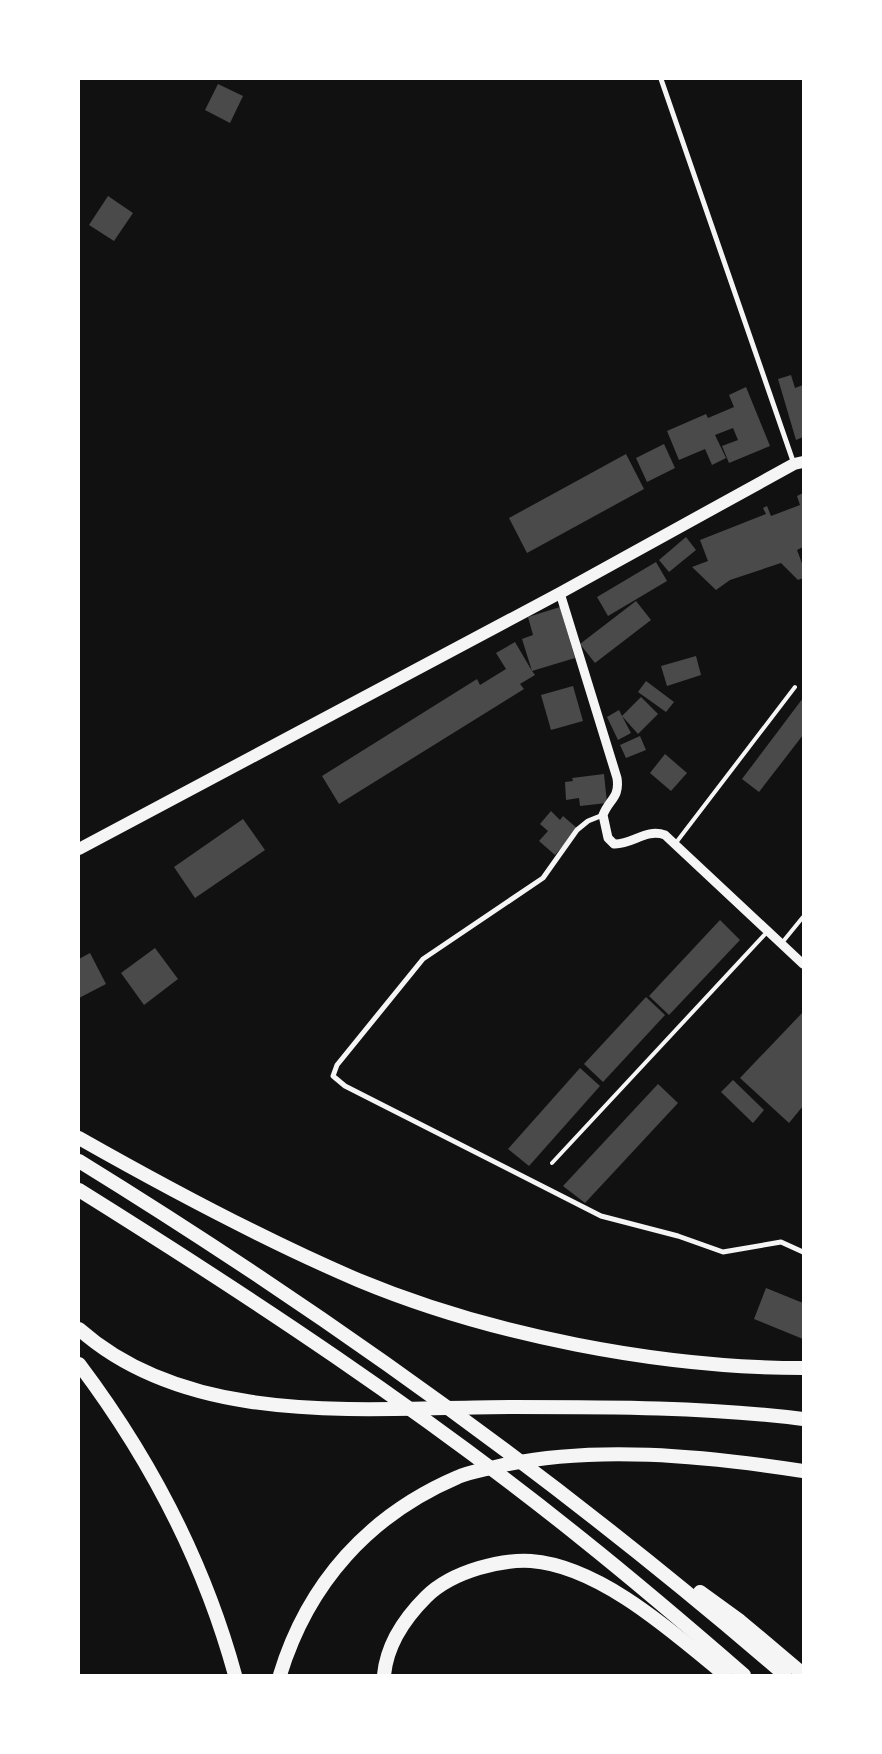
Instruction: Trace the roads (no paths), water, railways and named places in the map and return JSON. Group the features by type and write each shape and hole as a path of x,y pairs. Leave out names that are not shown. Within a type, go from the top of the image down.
{"highway":[{"path":"79,849 560,593 799,463"},
{"path":"79,1138 291,1249 359,1280 432,1307 543,1338 642,1356 767,1368 803,1368"},
{"path":"79,1160 345,1334 470,1423 803,1674"},
{"path":"79,1190 331,1355 456,1443 582,1539 710,1655 725,1675"},
{"path":"79,1330 98,1347 148,1376 208,1394 277,1405 342,1408 640,1408 803,1419"},
{"path":"79,1364 106,1400 176,1519 206,1586 235,1675"},
{"path":"280,1675 289,1644 314,1596 338,1564 372,1529 411,1500 460,1476 508,1464 557,1457 608,1454 669,1457 803,1472"},
{"path":"384,1675 395,1637 413,1610 437,1586 466,1572 498,1563 532,1561 569,1570 622,1595 710,1655 744,1675"},
{"path":"736,1625 784,1675 803,1661"}],"street":[{"path":"661,79 799,463"},
{"path":"560,593 616,778 618,788 616,793 603,815 588,821 577,830 543,878 435,950 415,967 337,1064 333,1076 344,1086 600,1216 678,1236 723,1252 780,1242 803,1252"},
{"path":"603,815 608,838 614,844 620,844 657,832 665,835 803,964"}],"lane":[{"path":"675,844 795,687"},
{"path":"781,944 803,917"},
{"path":"552,1163 768,931"}]}
